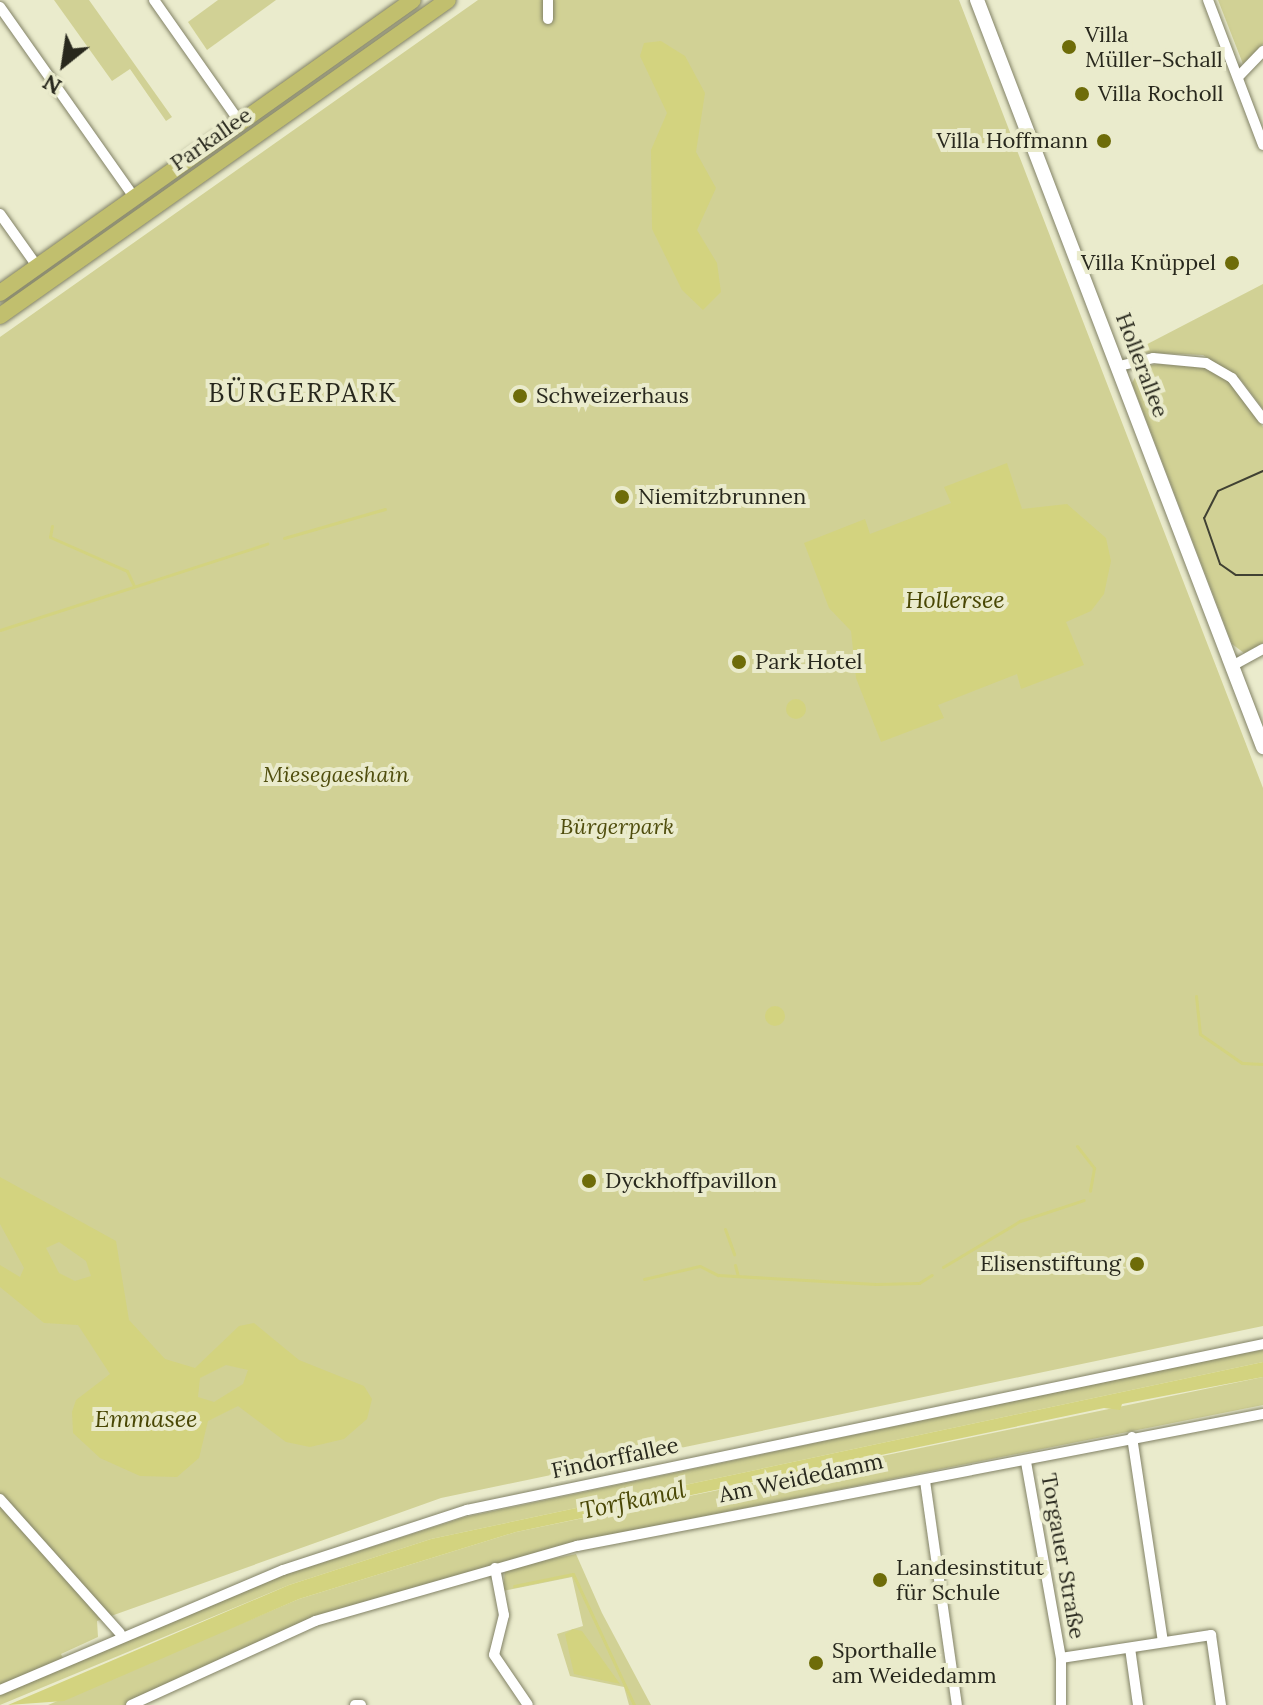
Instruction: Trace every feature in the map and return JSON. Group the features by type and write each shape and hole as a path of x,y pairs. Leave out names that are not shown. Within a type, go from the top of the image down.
{"main road":[{"name":"Parkallee","path":"0,293 413,0"},
{"name":"Parkallee","path":"0,316 448,0"},
{"name":"Hollerallee","path":"977,0 1263,747"}],"street":[{"path":"154,0 239,121"},
{"path":"548,0 548,19"},
{"path":"1208,0 1263,145"},
{"path":"0,7 134,197"},
{"path":"1239,76 1263,51"},
{"path":"0,214 37,266"},
{"path":"1119,366 1153,358 1206,363 1232,378 1263,419"},
{"path":"1232,666 1263,649"},
{"name":"Findorffallee","path":"0,1690 120,1633 467,1510 1263,1344"},
{"name":"Am Weidedamm","path":"139,1703 315,1621 495,1568 912,1476 925,1481 1026,1462 1132,1437 1263,1414"},
{"path":"1132,1437 1163,1642"},
{"name":"Torgauer Straße","path":"1026,1462 1061,1658 1061,1705"},
{"path":"925,1481 957,1705"},
{"path":"0,1499 120,1633"},
{"path":"495,1568 504,1615 494,1655 528,1705"},
{"path":"1061,1658 1211,1635 1221,1705"},
{"path":"1130,1648 1138,1705"}],"green space":[{"path":"54,0 89,0 172,117 166,121 130,69 112,81"},
{"path":"218,0 276,0 207,50 188,22"},
{"name":"Bürgerpark","path":"478,0 959,0 1263,788 1263,1326 441,1498 97,1621 98,1637 61,1654 67,1666 284,1575 465,1517 1228,1356 1263,1350 1263,1362 431,1539 289,1585 0,1705 0,337"},
{"path":"1218,0 1263,0 1263,44 1243,64"},
{"path":"1263,284 1263,409 1241,380 1203,355 1132,352"},
{"path":"1158,364 1206,368 1231,382 1263,427 1263,643 1244,653 1232,644 1132,383 1141,367"},
{"path":"1263,1377 1263,1405 575,1542 311,1619 125,1705 48,1705 299,1599 516,1532"},
{"path":"576,1554 602,1613 651,1705 629,1705 624,1687 570,1676 557,1634 583,1626 572,1577 503,1591 505,1569"}],"water":[{"path":"661,41 685,56 705,93 696,152 716,188 697,230 717,263 721,292 703,310 682,290 652,229 651,150 667,113 640,56 644,43"},
{"name":"Hollersee","path":"1007,463 1022,509 1067,504 1106,538 1111,561 1104,594 1091,611 1066,622 1084,665 1021,689 1017,674 938,705 944,718 881,742 856,678 851,631 829,608 804,543 865,519 870,534 951,503 944,487"},
{"path":"796,699 803,702 806,709 803,716 796,719 789,716 786,709 789,702"},
{"path":"775,1006 782,1009 785,1016 782,1023 775,1026 768,1023 765,1016 768,1009"},
{"name":"Emmasee","path":"0,1177 116,1241 129,1320 165,1359 195,1368 239,1326 254,1323 299,1360 364,1386 372,1399 367,1419 344,1439 310,1447 286,1442 238,1406 208,1421 199,1458 177,1477 140,1476 100,1458 73,1433 72,1412 76,1400 110,1374 78,1325 44,1323 0,1287 0,1265 20,1277 24,1268 0,1224","holes":["59,1242 86,1261 91,1276 75,1281 59,1273 46,1248","226,1365 248,1370 243,1384 214,1402 198,1397 200,1378"]},
{"name":"Torfkanal","path":"1263,1362 1263,1377 1122,1404 1120,1410 1104,1408 516,1532 299,1599 64,1701 8,1705 289,1585 431,1539"},
{"path":"573,1629 582,1631 620,1684 574,1674 565,1634"}],"waterway":[{"path":"284,538 385,509"},
{"path":"52,526 50,537 127,571 134,586"},
{"path":"0,630 267,544"},
{"path":"1196,996 1200,1034 1242,1063 1263,1064"},
{"path":"1077,1146 1094,1168 1090,1191"},
{"path":"943,1267 1020,1221 1084,1200"},
{"path":"725,1229 734,1254"},
{"path":"735,1265 738,1276"},
{"path":"644,1279 700,1266 718,1275 876,1284 919,1283 932,1275"},
{"path":"514,1586 573,1574 634,1705"}],"tram line":[{"path":"1263,471 1218,491 1204,518 1220,564 1236,575 1263,575"}],"place":[{"name":"Villa Müller-Schall","path":"1069,47"},
{"name":"Villa Rocholl","path":"1082,94"},
{"name":"Villa Hoffmann","path":"1104,141"},
{"name":"Villa Knüppel","path":"1232,263"},
{"name":"Schweizerhaus","path":"520,396"},
{"name":"Niemitzbrunnen","path":"622,497"},
{"name":"Park Hotel","path":"739,662"},
{"name":"Dyckhoffpavillon","path":"589,1181"},
{"name":"Elisenstiftung","path":"1137,1264"},
{"name":"Landesinstitut für Schule","path":"880,1580"},
{"name":"Sporthalle am Weidedamm","path":"816,1663"}],"district":[{"name":"BÜRGERPARK","path":"303,393"}],"park label":[{"name":"Miesegaeshain","path":"336,775"}]}
